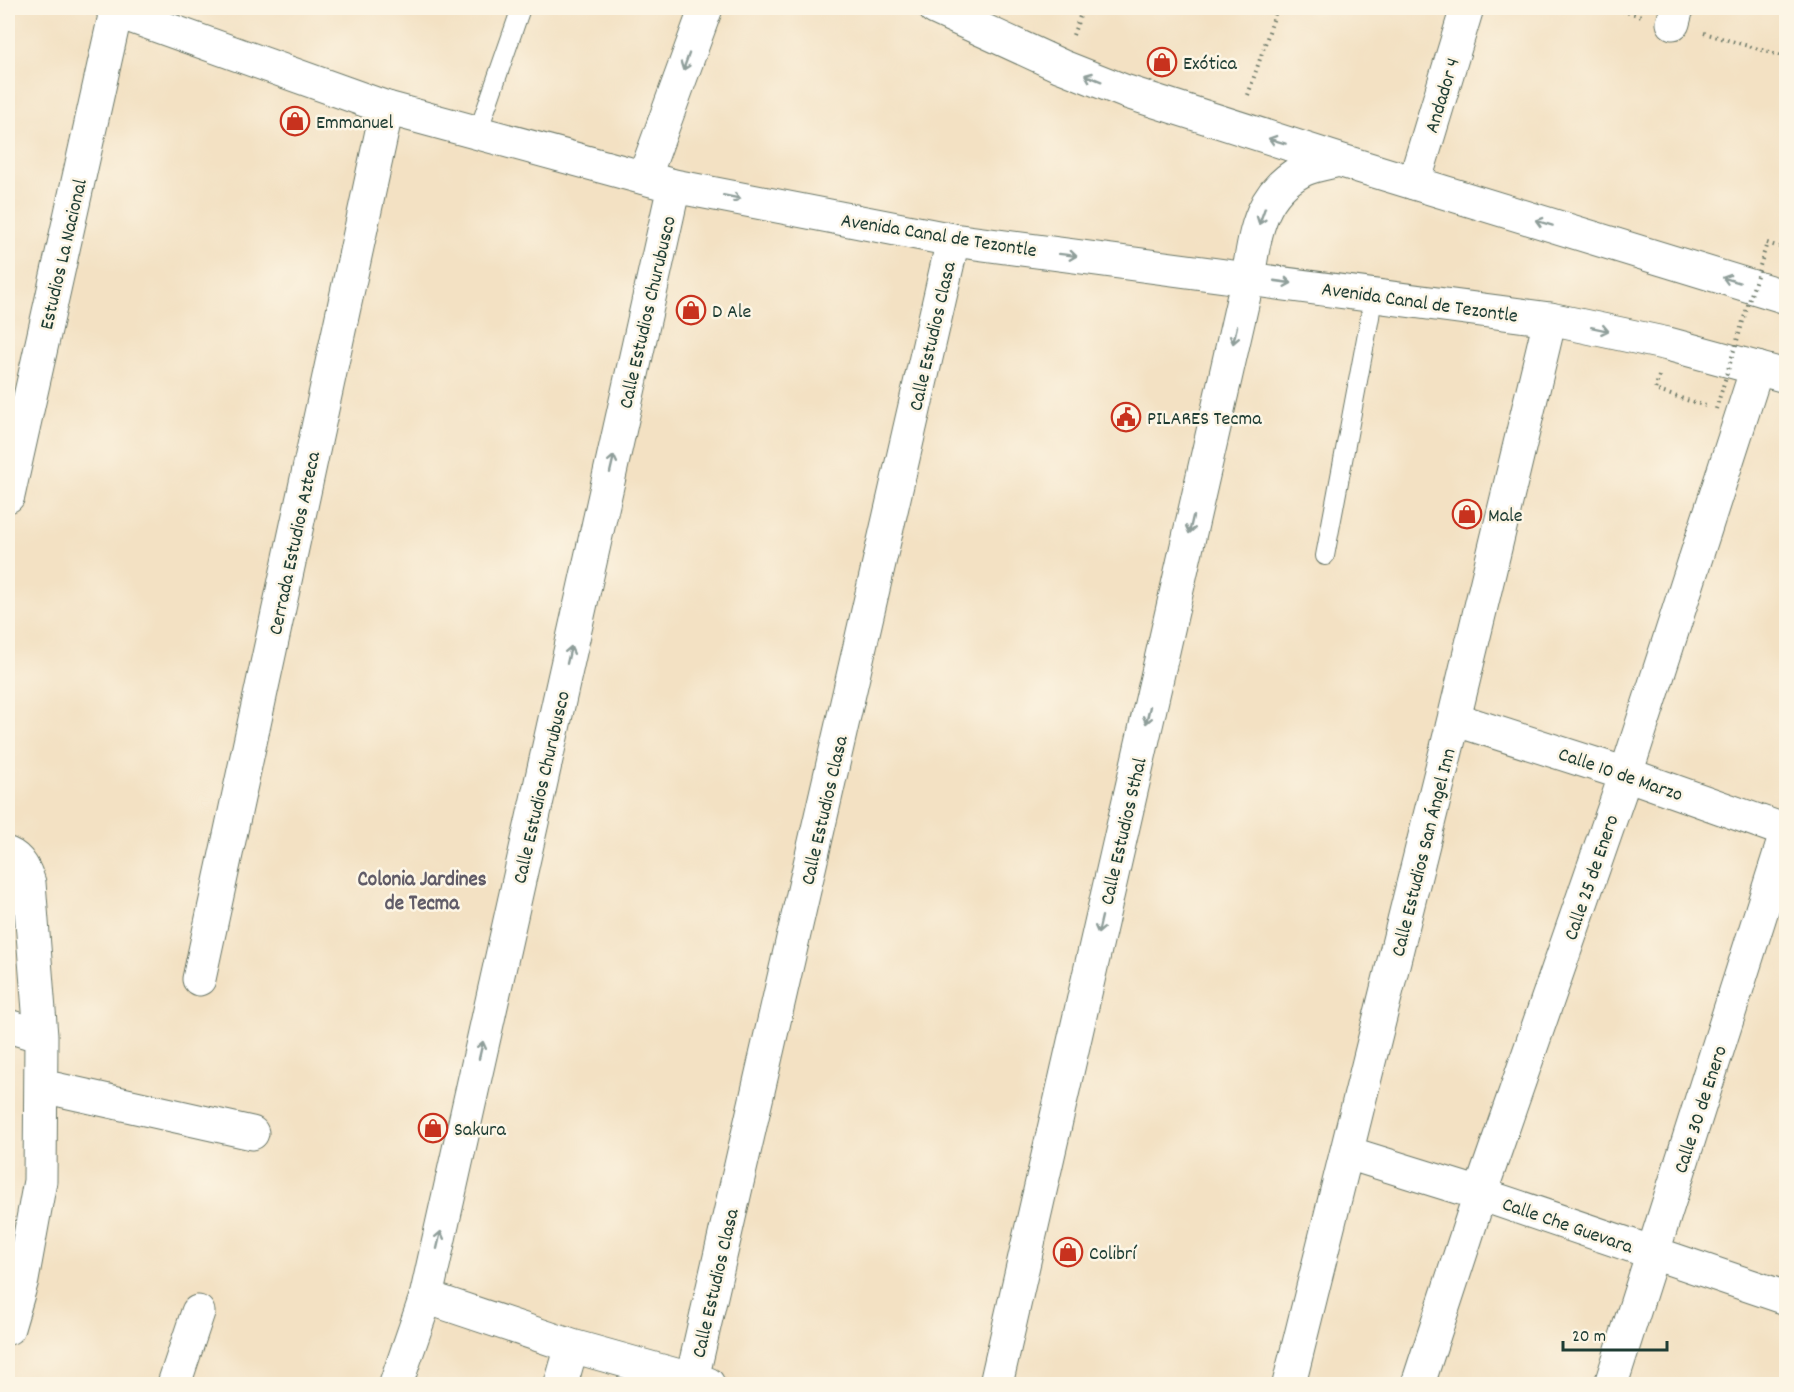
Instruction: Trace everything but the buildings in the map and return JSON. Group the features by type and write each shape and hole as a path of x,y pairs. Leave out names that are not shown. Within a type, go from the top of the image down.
{"street":[{"name":"Calle Estudios Churubusco","path":"396,1384 426,1297 659,182 706,8"},
{"path":"935,8 1124,91 1238,129 1786,297"},
{"name":"Andador 4","path":"1414,183 1467,8"},
{"name":"Avenida Canal de Tezontle","path":"114,9 387,108 659,182 953,240 1550,318 1668,344 1772,372"},
{"name":"Estudios La Nacional","path":"8,496 114,9"},
{"name":"Cerrada Estudios Azteca","path":"199,979 387,108"},
{"name":"Calle Estudios Sthal","path":"996,1384 1248,278 1254,241 1263,209 1277,188 1304,169 1339,160"},
{"name":"Calle Estudios Clasa","path":"700,1382 953,240"},
{"name":"Calle Estudios San Ángel Inn","path":"1289,1384 1455,719 1550,318"},
{"name":"Calle 25 de Enero","path":"1418,1384 1480,1194 1626,774 1772,372"},
{"name":"Calle 10 de Marzo","path":"1455,719 1626,774 1786,832"},
{"name":"Calle 30 de Enero","path":"1611,1384 1786,832"},
{"path":"8,854 24,868 28,883 41,1036 42,1086 40,1181 22,1280 8,1328"},
{"path":"8,1026 41,1036"},
{"path":"42,1086 252,1133"},
{"name":"Calle Che Guevara","path":"1348,1153 1480,1194 1786,1298"},
{"path":"426,1297 572,1346 700,1382"},
{"path":"174,1384 198,1312"},
{"path":"561,1384 572,1346"}],"lane":[{"path":"478,132 521,8"},
{"path":"1325,555 1373,294"}],"path":[{"path":"1238,129 1277,8"},
{"path":"1655,390 1716,409 1767,243 1786,249"}],"place":[{"name":"Exótica","path":"1162,62"},
{"name":"Emmanuel","path":"295,121"},
{"name":"D Ale","path":"691,310"},
{"name":"PILARES Tecma","path":"1126,417"},
{"name":"Male","path":"1467,514"},
{"name":"Sakura","path":"433,1128"},
{"name":"Colibrí","path":"1068,1252"}],"district":[{"name":"Colonia Jardines de Tecma","path":"422,890"}]}
